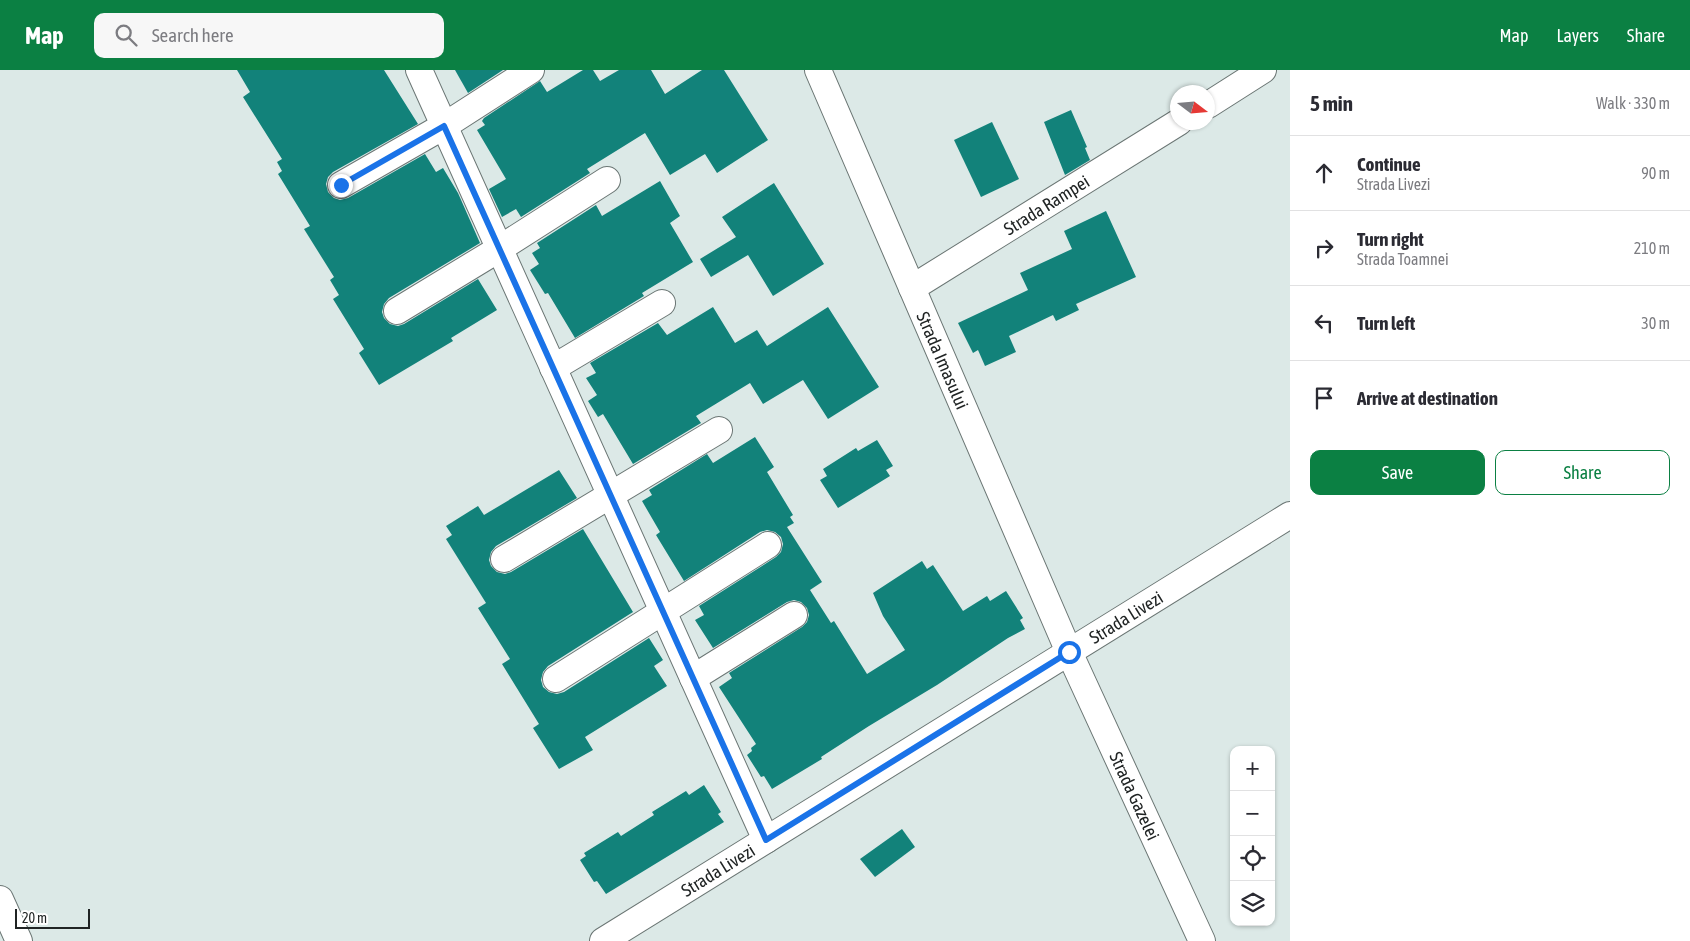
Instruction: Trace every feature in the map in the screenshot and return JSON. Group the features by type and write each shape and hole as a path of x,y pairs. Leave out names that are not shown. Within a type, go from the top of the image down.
{"street":[{"path":"419,70 766,840"},
{"path":"341,185 444,126 531,70"},
{"name":"Strada Imasului","path":"818,70 1069,652"},
{"path":"1215,101 1264,70"},
{"name":"Strada Rampei","path":"912,288 1170,128"},
{"path":"397,311 500,249 607,180"},
{"path":"553,368 662,303"},
{"path":"504,559 719,430"},
{"name":"Strada Livezi","path":"612,939 766,840 1290,515"},
{"path":"556,678 768,545"},
{"path":"693,678 794,615"},
{"name":"Strada Gazelei","path":"1069,652 1202,941"},
{"path":"0,899 19,941"}],"building":[{"path":"237,70 384,70 418,124 333,172 328,177 326,184 328,192 334,198 340,200 348,198 425,154 436,172 443,168 458,193 480,243 389,298 384,304 382,312 384,318 390,324 398,326 404,324 478,279 497,310 451,338 453,341 379,385 359,353 364,349 333,299 339,295 330,280 334,277 304,229 310,226 278,174 282,171 277,162 282,159 243,97 250,92"},
{"path":"455,70 503,70 468,93"},
{"path":"583,70 593,70 600,81 619,70 651,70 665,94 702,70 724,70 768,140 717,173 705,154 670,175 645,133 587,169 590,173 521,217 516,209 502,217 489,189 506,179 477,130 485,125 482,121 484,118 540,81 547,92"},
{"path":"1071,110 1087,147 1085,148 1090,160 1065,175 1044,122"},
{"path":"992,122 1019,179 981,197 954,140"},
{"path":"660,181 680,216 670,223 693,262 642,293 644,296 575,338 548,293 545,294 530,270 539,264 532,253 540,248 537,243 596,205 602,216"},
{"path":"774,183 824,264 773,296 748,255 711,277 700,259 736,237 722,217"},
{"path":"1106,211 1136,277 1076,304 1079,310 1056,321 1053,315 1009,336 1016,352 985,366 978,350 973,353 958,323 1028,290 1020,273 1072,249 1064,231"},
{"path":"713,307 735,343 757,330 767,346 828,307 879,387 828,419 803,380 763,404 750,383 696,416 701,423 633,464 603,414 598,417 588,401 597,395 586,378 596,373 590,363 658,323 667,335"},
{"path":"755,437 774,467 767,472 793,515 790,517 794,523 787,527 822,582 810,590 831,623 834,621 867,674 905,650 883,616 873,593 922,561 927,569 933,565 963,611 987,596 990,601 1006,591 1023,618 1020,620 1025,629 772,789 764,776 761,777 747,755 756,744 719,687 732,678 729,673 802,627 807,622 809,615 807,608 801,602 794,600 787,602 713,648 695,620 704,615 699,606 776,557 781,552 783,544 781,537 775,532 767,530 760,532 684,581 656,535 660,532 642,501 652,495 649,490 707,454 713,463"},
{"path":"877,440 893,466 886,470 890,476 838,508 820,480 827,476 823,469 856,448 858,451"},
{"path":"559,470 577,498 496,546 491,552 489,560 491,566 497,572 505,574 511,572 583,529 633,612 548,666 543,672 541,680 543,687 549,692 557,694 564,692 649,638 663,660 654,666 667,686 585,737 593,750 559,769 533,728 539,724 502,664 510,659 478,608 486,603 446,539 452,535 446,526 478,506 484,515"},
{"path":"704,785 721,812 718,814 724,822 606,894 597,881 594,882 580,860 586,856 584,853 618,832 621,836 654,815 652,812 686,791 689,795"},
{"path":"902,829 915,847 875,877 860,859"}],"route":[{"path":"341,185 444,126 766,840 1069,652"}]}
